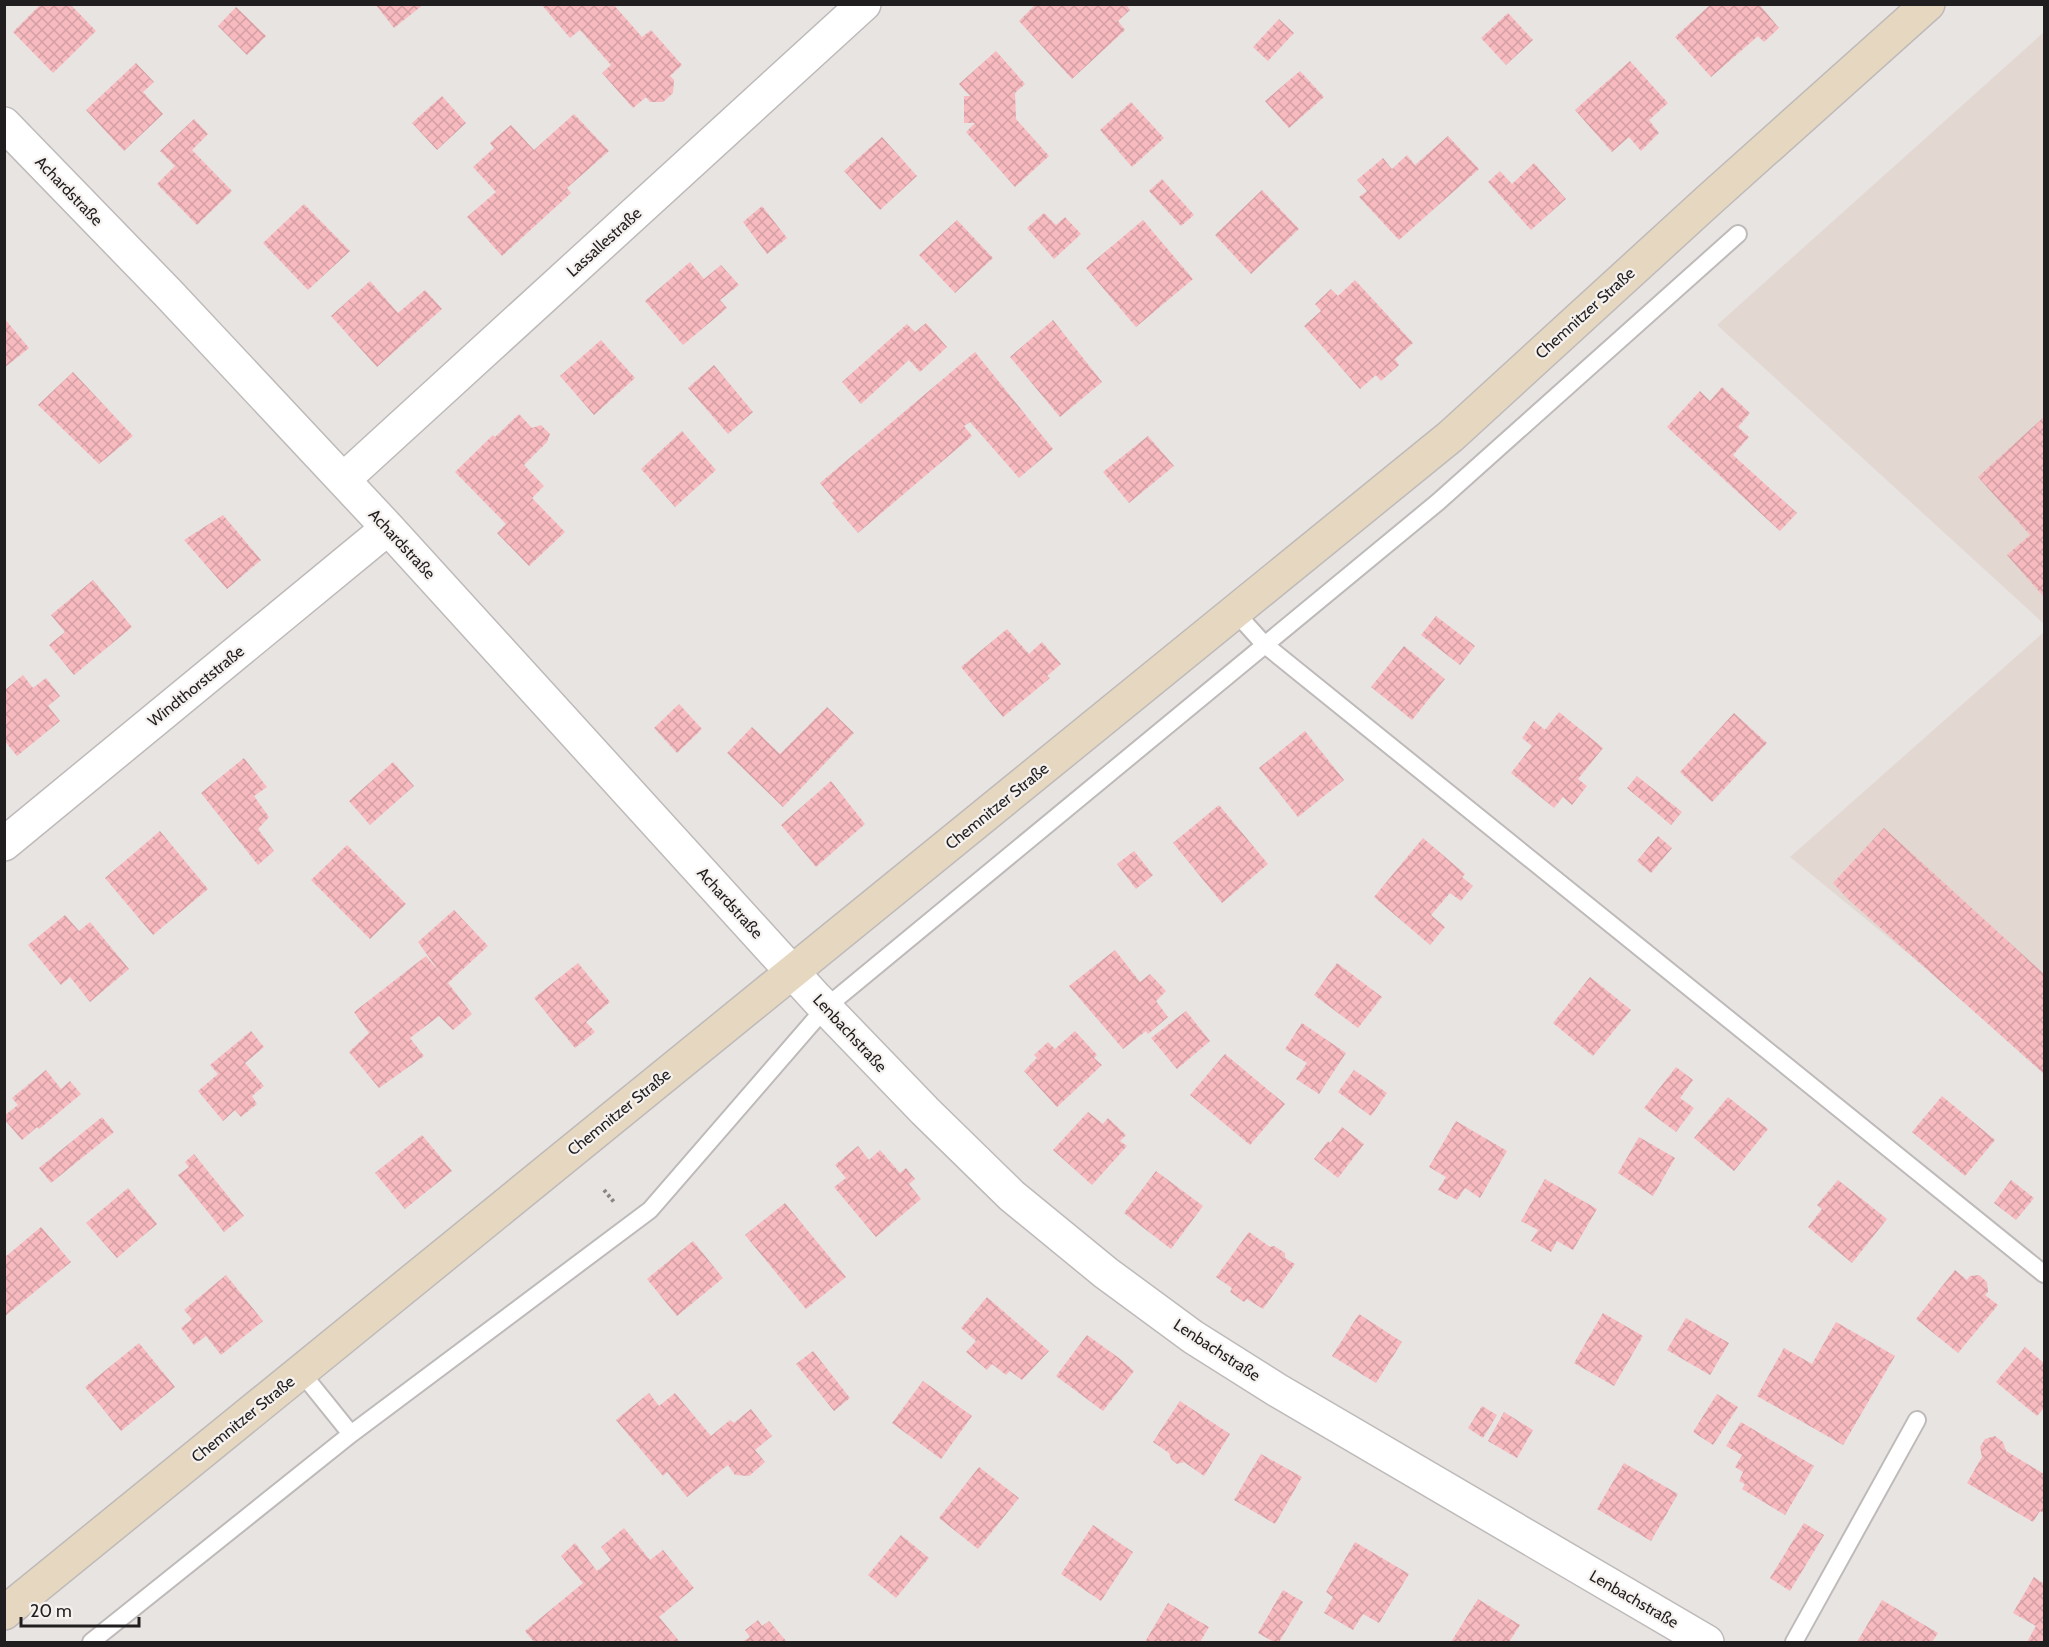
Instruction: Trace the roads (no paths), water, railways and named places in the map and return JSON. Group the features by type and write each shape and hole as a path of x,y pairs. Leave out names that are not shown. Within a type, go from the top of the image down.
{"main road":[{"name":"Chemnitzer Straße","path":"4,1613 1451,436 1928,4"}],"street":[{"name":"Lassallestraße","path":"343,480 864,4"},
{"name":"Achardstraße","path":"7,131 168,293 388,528 792,970"},
{"name":"Windthorststraße","path":"4,844 388,528"},
{"name":"Lenbachstraße","path":"792,970 825,1008 925,1111 1012,1196 1106,1273 1193,1336 1277,1390 1707,1642"}],"lane":[{"path":"91,1642 351,1434 650,1210 825,1008 1438,502 1738,234"},
{"path":"1236,613 1264,644 2044,1274"},
{"path":"301,1372 351,1434"},
{"path":"1794,1642 1917,1420"}]}
